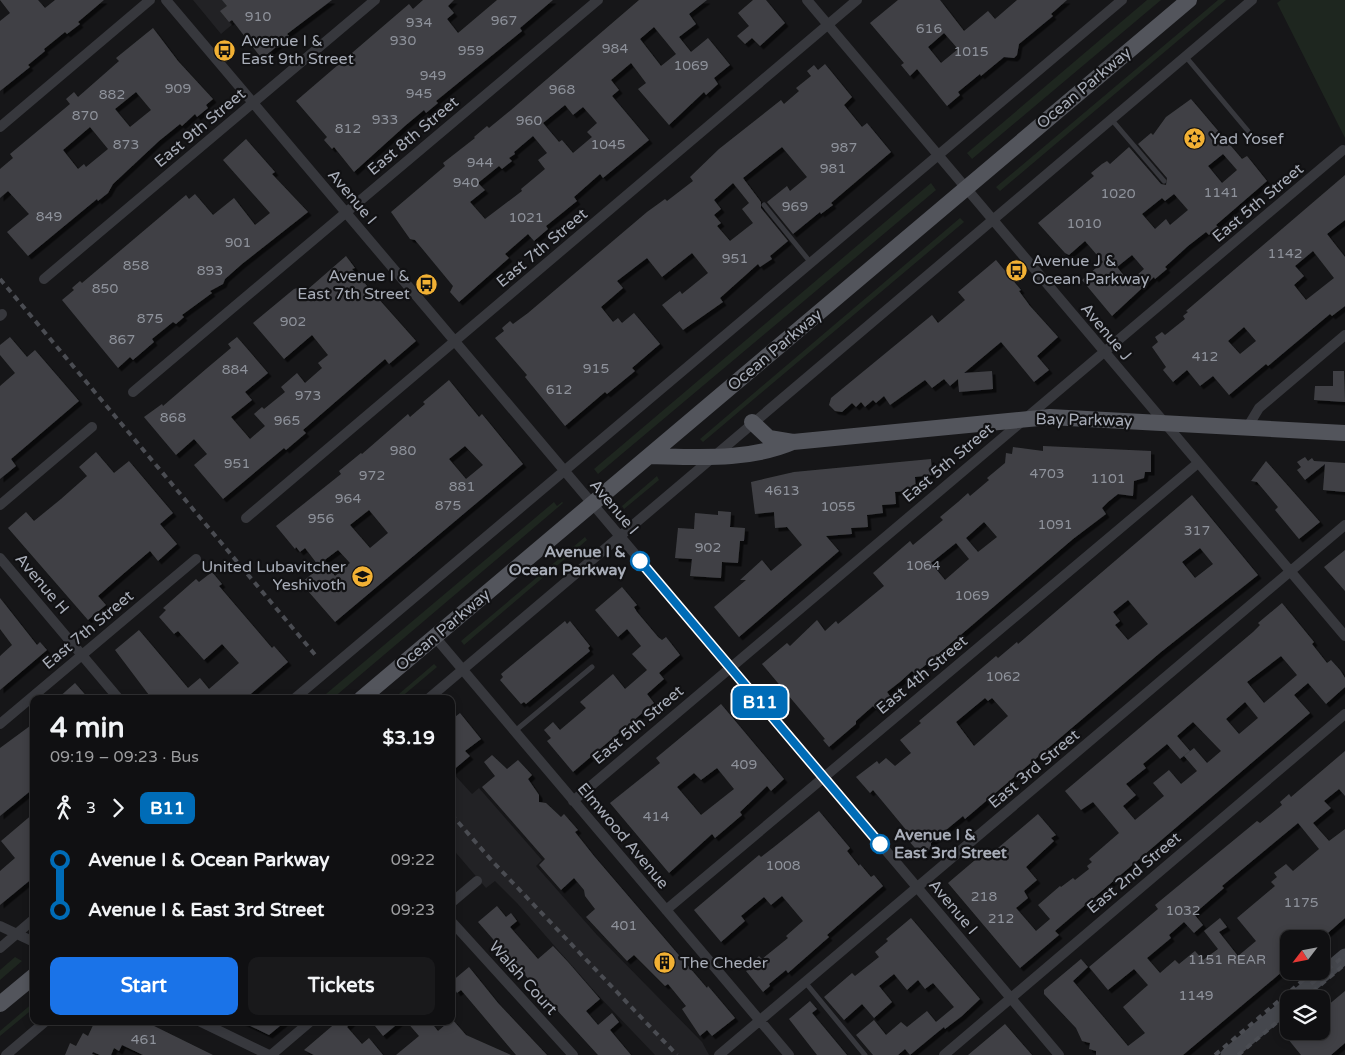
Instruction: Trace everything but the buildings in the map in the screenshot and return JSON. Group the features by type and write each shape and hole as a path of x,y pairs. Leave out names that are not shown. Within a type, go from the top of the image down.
{"main road":[{"name":"Ocean Parkway","path":"366,695 1189,0"},
{"name":"Bay Parkway","path":"752,422 769,438 793,442 1050,417 1345,433"},
{"name":"Bay Parkway","path":"650,456 711,457 773,451 793,442"},
{"path":"1305,990 1345,956"},
{"path":"0,1004 30,979"},
{"path":"1228,1055 1280,1012"}],"street":[{"path":"0,127 150,0"},
{"name":"Avenue I","path":"166,0 1059,1055"},
{"name":"East 9th Street","path":"44,279 375,0"},
{"name":"East 8th Street","path":"133,392 598,0"},
{"name":"Avenue J","path":"807,0 1345,636"},
{"name":"East 7th Street","path":"246,518 857,0"},
{"path":"299,695 1122,0"},
{"path":"433,695 752,422 994,221 1252,0"},
{"name":"East 5th Street","path":"573,800 1343,150"},
{"path":"1248,428 1259,408 1345,335"},
{"path":"0,505 92,427"},
{"name":"East 4th Street","path":"666,910 1198,463"},
{"name":"East 3rd Street","path":"719,1055 1345,525"},
{"name":"Avenue H","path":"0,558 116,695"},
{"name":"East 7th Street","path":"34,695 196,558"},
{"name":"Elmwood Avenue","path":"435,637 789,1055"},
{"name":"East 7th Street","path":"0,724 30,698"},
{"name":"East 2nd Street","path":"944,1055 1345,714"},
{"path":"455,900 477,881"},
{"path":"0,948 30,923"},
{"name":"Walsh Court","path":"455,925 573,1055"},
{"path":"0,926 30,940"},
{"path":"6,1055 41,1025"},
{"path":"206,1025 270,1055 306,1025"}],"lane":[{"path":"1186,56 1248,132"},
{"path":"1112,120 1164,181"},
{"path":"764,205 811,263"},
{"path":"515,732 592,667"},
{"path":"805,982 864,1055"}],"shaded area":[{"path":"193,0 261,0 221,34"},
{"path":"1147,0 1161,0 972,159 967,153"},
{"path":"1218,0 1226,0 1000,191 996,187"},
{"path":"1281,0 1345,0 1345,138 1277,3"},
{"path":"931,183 936,190 598,474 594,469"},
{"path":"960,218 964,222 703,442 700,439"},
{"path":"657,476 659,480 624,509 622,506"},
{"path":"554,502 557,506 563,503 337,695 325,695"},
{"path":"585,537 587,540 464,645 461,641"},
{"path":"434,664 437,667 404,695 398,695"},
{"path":"455,775 472,794 479,788 542,860 536,866 597,935 702,1042 709,1055 655,1055 592,989 517,903 495,881 486,888 455,852"},
{"path":"15,957 22,961 0,980 0,970"},
{"path":"30,1005 30,1011 0,1036 0,1031"}],"railway":[{"path":"0,279 317,657"},
{"path":"455,819 493,862 677,1055"},
{"path":"1311,984 1345,955"},
{"path":"1315,990 1345,964"},
{"path":"1215,1055 1303,980"},
{"path":"1238,1055 1280,1020"}],"bus line":[{"name":"B11","path":"640,561 880,844"}],"place":[{"name":"Avenue I & East 9th Street","path":"225,50"},
{"name":"Yad Yosef","path":"1194,139"},
{"name":"Avenue J & Ocean Parkway","path":"1016,270"},
{"name":"Avenue I & East 7th Street","path":"426,285"},
{"name":"Avenue I & Ocean Parkway","path":"640,561"},
{"name":"United Lubavitcher Yeshivoth","path":"362,576"},
{"name":"Avenue I & East 3rd Street","path":"880,844"},
{"name":"The Cheder","path":"664,963"}]}
